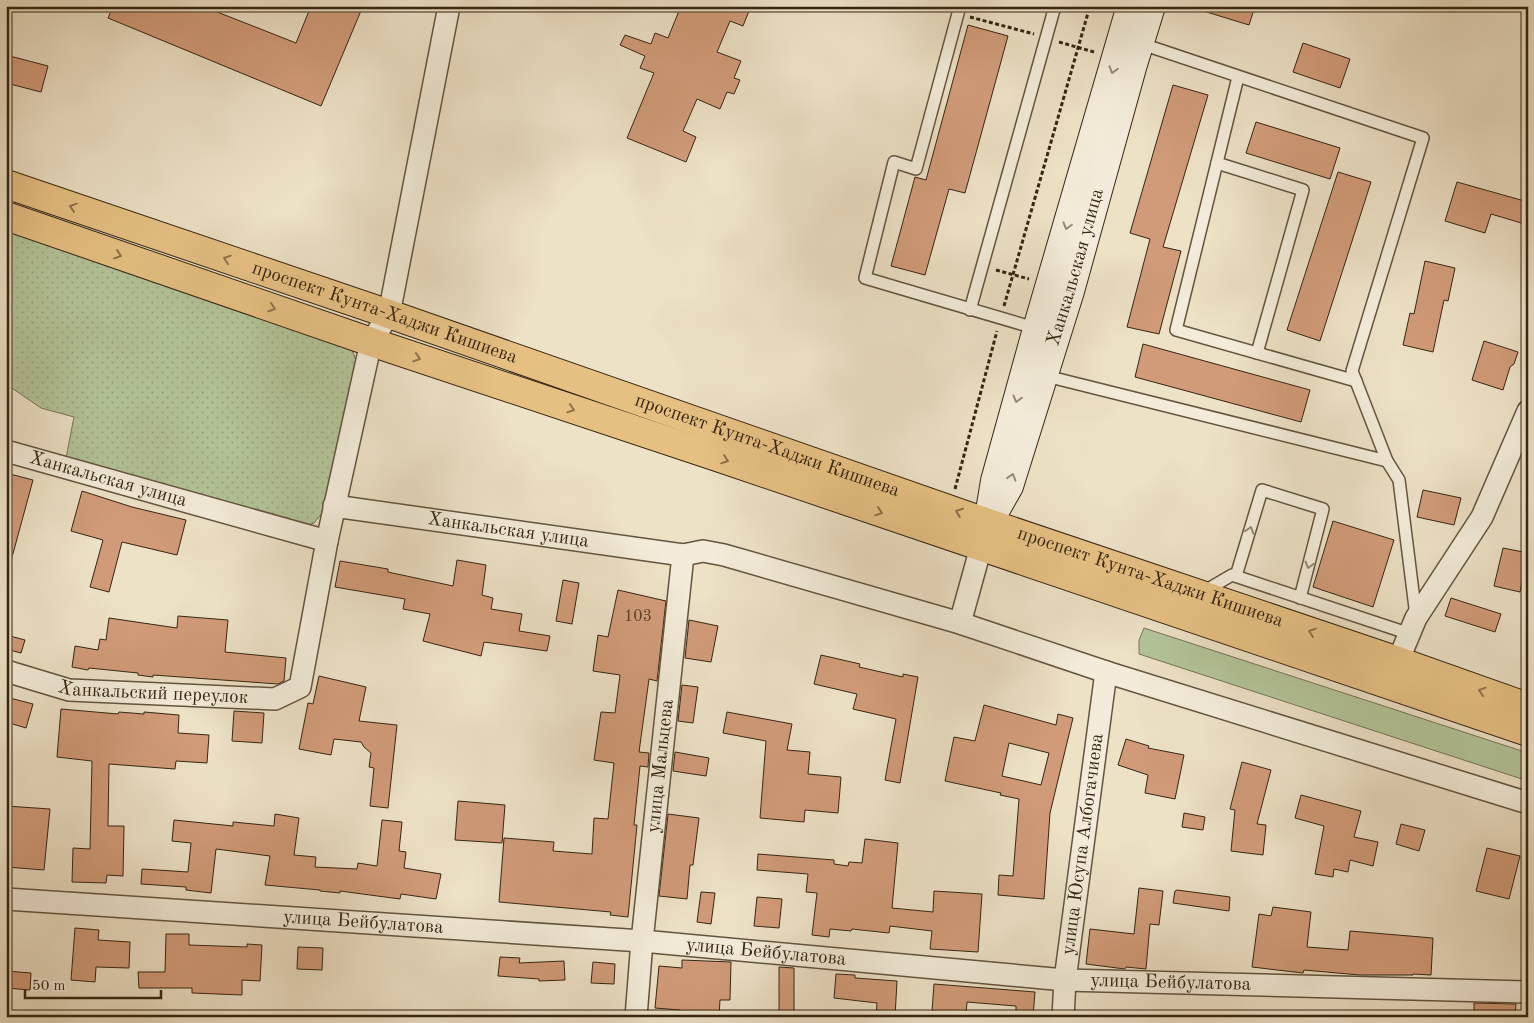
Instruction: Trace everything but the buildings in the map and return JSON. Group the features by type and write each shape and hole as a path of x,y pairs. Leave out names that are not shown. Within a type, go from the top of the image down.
{"main road":[{"name":"проспект Кунта-Хаджи Кишиева","path":"6,184 389,314 984,535 1302,656 1528,732"},
{"name":"проспект Кунта-Хаджи Кишиева","path":"6,216 371,342 726,460 984,535 1198,594 1528,707"}],"street":[{"path":"327,541 371,342 389,314 449,6"},
{"name":"Ханкальская улица","path":"984,535 995,481 1034,373 1131,40 1137,8"},
{"path":"1302,656 1398,661 1413,626 1482,517 1528,411"},
{"name":"Ханкальская улица","path":"6,451 327,541"},
{"name":"Ханкальская улица","path":"334,506 683,555"},
{"path":"960,623 984,535"},
{"name":"Ханкальский переулок","path":"6,671 69,690 276,699 300,687 327,541"},
{"path":"683,555 703,552 724,555 960,623 1106,672 1528,803"},
{"name":"улица Мальцева","path":"636,1017 642,940 683,555"},
{"name":"улица Юсупа Албогачиева","path":"1063,1017 1065,980 1106,672"},
{"name":"улица Бейбулатова","path":"6,899 642,940 1065,980 1528,992"}],"lane":[{"path":"960,6 916,169 894,162 865,278 1046,331"},
{"path":"970,310 1054,6"},
{"path":"1131,40 1423,138 1352,371 1387,461 1399,480 1413,626 1300,598 1232,575 1198,594"},
{"path":"1238,77 1176,330 1356,381"},
{"path":"1217,163 1303,190 1257,353"},
{"path":"1034,373 1387,461"},
{"path":"1236,576 1262,490 1323,509 1300,598"}],"path":[{"path":"955,489 1000,319 1090,6"}],"green space":[{"path":"6,226 351,346 356,361 324,511 314,523 302,527 66,458 74,417 41,408 6,384"},
{"path":"1144,628 1528,753 1528,781 1139,654 1139,640"}]}
